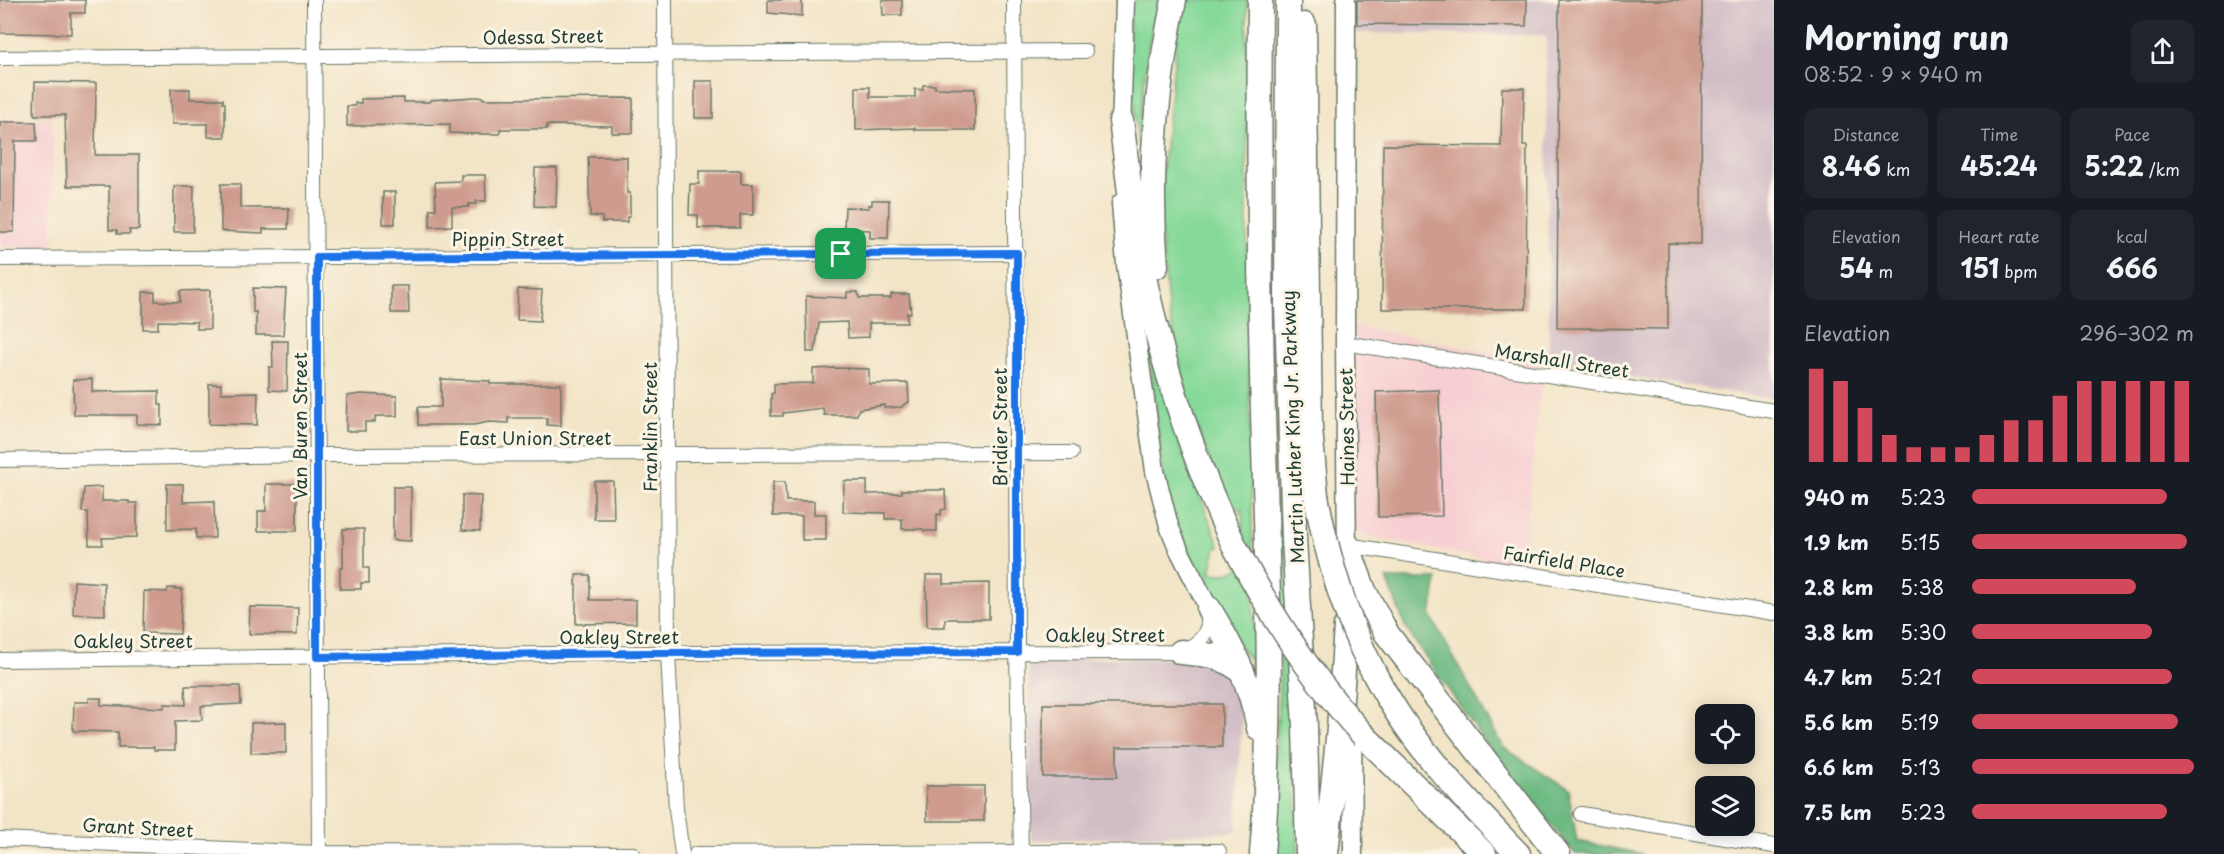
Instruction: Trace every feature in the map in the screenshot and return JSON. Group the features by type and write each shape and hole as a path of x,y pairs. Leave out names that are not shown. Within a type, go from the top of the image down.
{"highway":[{"path":"1174,0 1166,36 1155,126 1152,198 1153,237 1161,312 1179,403"},
{"name":"Martin Luther King Jr. Parkway","path":"1260,0 1261,305 1269,657 1262,854"},
{"name":"Martin Luther King Jr. Parkway","path":"1288,0 1287,306 1294,529 1305,726 1308,854"},
{"path":"1303,0 1310,428 1316,496 1334,575 1351,624 1371,667 1398,715 1428,758 1452,786 1518,854"},
{"path":"1121,121 1139,250 1153,317 1179,403 1213,497 1234,545 1269,609 1294,649 1319,682 1364,736 1484,854"},
{"path":"1347,545 1364,591 1387,634 1558,854"},
{"path":"1209,609 1244,674 1256,714 1266,791"},
{"path":"1326,854 1340,720 1346,626"},
{"path":"1181,652 1221,657 1244,674"}],"street":[{"name":"Van Buren Street","path":"314,0 319,853"},
{"name":"Franklin Street","path":"665,0 668,653 676,809 682,854"},
{"name":"Bridier Street","path":"1014,0 1017,253 1017,652 1021,853"},
{"path":"1125,0 1121,121 1123,238 1153,462 1169,526 1188,571 1209,609"},
{"name":"Haines Street","path":"1346,0 1346,626 1353,733 1353,854"},
{"name":"Odessa Street","path":"0,58 1085,51"},
{"name":"Pippin Street","path":"0,259 1017,253"},
{"name":"Marshall Street","path":"1345,343 1774,411"},
{"name":"East Union Street","path":"0,460 317,455 1071,453"},
{"name":"Fairfield Place","path":"1347,545 1774,613"},
{"name":"Oakley Street","path":"0,660 668,653 1181,652 1196,645 1205,636 1209,625 1209,609"},
{"path":"1581,814 1774,846"},
{"name":"Grant Street","path":"0,839 98,842 227,852 633,854"},
{"path":"696,854 1219,851"}],"shaded area":[{"path":"1353,0 1774,0 1774,399 1549,364 1546,35 1353,33"},
{"path":"53,118 53,248 0,247 0,119"},
{"path":"1353,326 1549,364 1540,388 1523,567 1353,533"},
{"path":"1028,658 1207,658 1224,664 1242,707 1237,832 1031,841"}],"green space":[{"path":"1130,0 1158,0 1148,49 1138,144 1133,87 1129,82"},
{"path":"1181,0 1247,0 1247,275 1253,665 1217,613 1167,505 1147,335 1183,454 1220,547 1216,548 1210,573 1224,574 1238,569 1243,540 1242,510 1225,502 1189,405 1169,313 1161,239 1159,200"},
{"path":"1279,446 1289,625 1280,610"},
{"path":"1387,579 1437,579 1431,616 1503,747 1568,790 1577,841 1643,854 1575,854 1490,749 1406,629"},
{"path":"1281,654 1293,670 1298,854 1270,854"}],"building":[{"path":"0,0 85,0 85,13 71,13 71,34 0,33"},
{"path":"768,0 802,0 802,16 768,13"},
{"path":"882,0 902,0 902,15 883,15"},
{"path":"1357,0 1527,0 1526,26 1357,24"},
{"path":"1559,0 1702,0 1701,244 1668,243 1668,329 1557,328"},
{"path":"695,81 713,81 713,118 695,118"},
{"path":"35,82 96,83 95,155 139,155 139,230 129,230 130,234 117,234 117,230 109,230 109,186 67,186 65,115 34,115"},
{"path":"923,85 935,85 935,88 975,89 975,130 915,130 915,128 856,130 856,87 870,87 870,97 915,97 915,89 923,90"},
{"path":"1502,88 1524,88 1523,146 1527,146 1526,309 1382,309 1383,145 1501,146"},
{"path":"171,89 190,89 190,99 223,99 225,137 208,137 208,124 172,124"},
{"path":"483,97 483,99 633,98 633,133 612,133 612,126 547,125 547,129 500,129 500,134 470,134 450,133 450,124 347,126 347,106 361,103 361,99 404,98 404,102 430,102 430,100"},
{"path":"0,122 36,122 37,141 15,141 14,232 0,232"},
{"path":"588,157 627,157 630,217 627,217 627,222 602,222 602,217 590,216"},
{"path":"535,168 557,168 556,207 534,206"},
{"path":"699,171 741,171 741,184 753,184 753,215 740,215 740,228 698,228 698,215 689,215 690,184 699,184"},
{"path":"461,175 485,175 486,201 476,201 476,204 469,204 469,207 452,207 452,226 430,227 430,209 436,209 435,182 461,181"},
{"path":"221,184 240,184 240,208 289,208 288,229 263,229 263,233 221,231"},
{"path":"174,186 194,186 193,232 174,232"},
{"path":"383,192 395,192 395,224 383,224"},
{"path":"872,200 889,200 888,238 870,238 870,230 844,229 845,207 869,208"},
{"path":"391,286 408,286 409,313 391,313"},
{"path":"253,288 286,289 283,335 256,335"},
{"path":"518,289 542,290 540,321 517,320"},
{"path":"210,290 210,329 197,329 197,322 158,321 158,329 143,329 143,292 155,292 155,301 180,302 180,291"},
{"path":"847,292 858,292 859,298 891,298 891,294 909,294 911,313 907,313 907,323 869,323 869,337 848,338 847,322 819,323 815,352 807,352 806,296 847,298"},
{"path":"272,341 288,341 287,391 269,390 269,367 273,367"},
{"path":"813,369 869,369 869,384 908,383 909,402 902,407 884,408 884,405 859,409 857,415 824,415 823,408 783,413 783,416 771,416 771,394 774,393 774,384 813,383"},
{"path":"92,379 92,392 159,391 162,425 137,424 137,415 74,415 73,380"},
{"path":"441,379 490,381 490,384 561,384 561,426 547,425 547,418 508,418 508,423 489,422 474,425 418,425 418,407 441,407"},
{"path":"209,384 221,384 221,393 258,392 257,425 209,424"},
{"path":"1439,390 1442,516 1378,517 1376,392"},
{"path":"361,394 397,396 397,416 375,417 375,422 365,422 365,431 346,431 347,396"},
{"path":"594,481 613,481 614,519 594,519"},
{"path":"844,481 867,481 867,494 902,493 902,490 945,490 946,509 941,510 941,515 937,514 937,531 902,529 902,519 885,519 885,513 843,512"},
{"path":"773,482 785,482 786,501 814,501 814,514 826,514 826,540 802,540 802,516 773,516"},
{"path":"167,484 183,484 183,502 214,501 215,538 196,538 196,529 167,530"},
{"path":"266,484 297,484 297,531 258,531 258,511 266,511"},
{"path":"102,487 102,501 137,503 137,537 102,538 103,545 89,545 88,512 82,512 84,488"},
{"path":"393,487 411,487 411,541 393,540"},
{"path":"462,495 481,496 480,531 462,530"},
{"path":"343,529 364,529 364,568 369,568 369,583 361,583 361,589 340,589 340,568 343,568"},
{"path":"576,575 590,575 590,600 636,600 636,623 576,624"},
{"path":"926,575 943,575 943,584 989,583 989,619 945,619 945,627 927,627"},
{"path":"74,581 104,583 105,615 73,614"},
{"path":"168,588 182,589 180,634 143,633 144,591 167,592"},
{"path":"250,607 298,608 297,635 249,634"},
{"path":"185,686 240,686 241,704 201,706 202,720 175,721 175,750 154,750 154,747 118,747 118,732 73,731 74,702 89,702 89,698 101,698 101,705 164,708 164,704 186,705"},
{"path":"1043,704 1222,704 1222,747 1117,747 1117,777 1043,777"},
{"path":"286,722 286,753 251,753 251,723"},
{"path":"926,786 984,786 984,821 927,821"}],"route":[{"path":"1017,253 1017,652 317,657 317,257 841,254 1017,253"}]}
